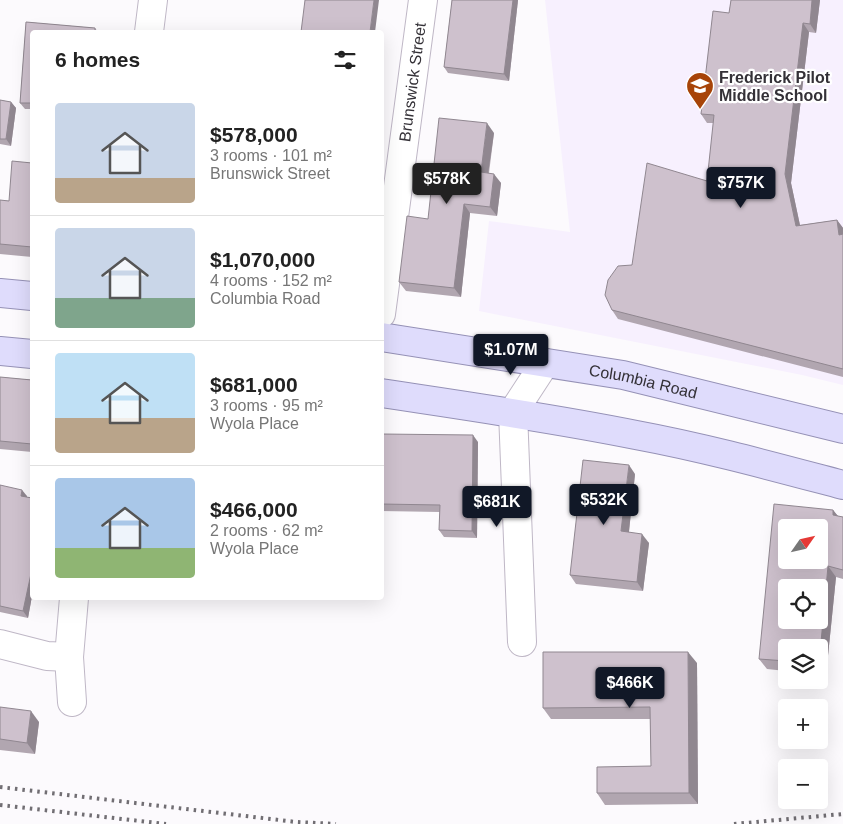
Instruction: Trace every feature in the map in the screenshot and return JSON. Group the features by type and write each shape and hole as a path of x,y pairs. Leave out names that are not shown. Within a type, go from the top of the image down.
{"main road":[{"path":"0,293 30,296"},
{"name":"Columbia Road","path":"384,337 623,375 843,429"},
{"path":"0,351 30,354"},
{"path":"384,393 513,412 638,435 843,485"}],"street":[{"path":"149,30 153,0"},
{"name":"Brunswick Street","path":"384,292 423,0"},
{"path":"522,642 513,412 545,362"},
{"path":"72,702 69,657 74,600"},
{"path":"0,644 47,656 69,657"}],"shaded area":[{"name":"Frederick Pilot Middle School","path":"545,0 843,0 843,385 802,375 479,311 489,221 570,232"}],"building":[{"path":"305,0 374,0 370,30 301,30"},
{"path":"452,0 513,0 504,74 444,67"},
{"path":"731,0 812,0 810,24 803,23 785,174 796,226 837,220 839,235 843,234 843,369 612,310 605,295 608,280 618,266 632,265 647,163 707,181 714,115 701,114 713,11 729,13"},
{"path":"26,22 95,28 95,30 30,30 30,103 20,103"},
{"path":"0,100 11,102 6,139 0,139"},
{"path":"439,118 487,123 481,172 494,174 490,207 464,204 454,288 399,282 407,216 428,219"},
{"path":"12,161 30,163 30,247 0,244 0,200 9,201"},
{"path":"0,377 30,380 30,444 0,441"},
{"path":"384,434 473,435 472,531 439,530 440,505 384,504"},
{"path":"583,460 629,465 621,531 642,534 637,582 570,575"},
{"path":"0,485 22,490 21,496 30,498 30,578 23,611 0,606"},
{"path":"774,504 833,510 833,515 843,517 843,570 828,566 828,519 778,519 778,569 828,569 827,579 778,579 778,629 822,629 821,639 778,639 778,660 759,659"},
{"path":"543,652 688,652 689,793 597,793 597,767 651,766 650,707 543,708"},
{"path":"0,707 31,711 27,743 0,739"}],"railway":[{"path":"0,787 296,822 336,824"},
{"path":"0,805 166,824"},
{"path":"734,824 843,814"}],"place":[{"name":"Frederick Pilot Middle School","path":"700,110"}]}
